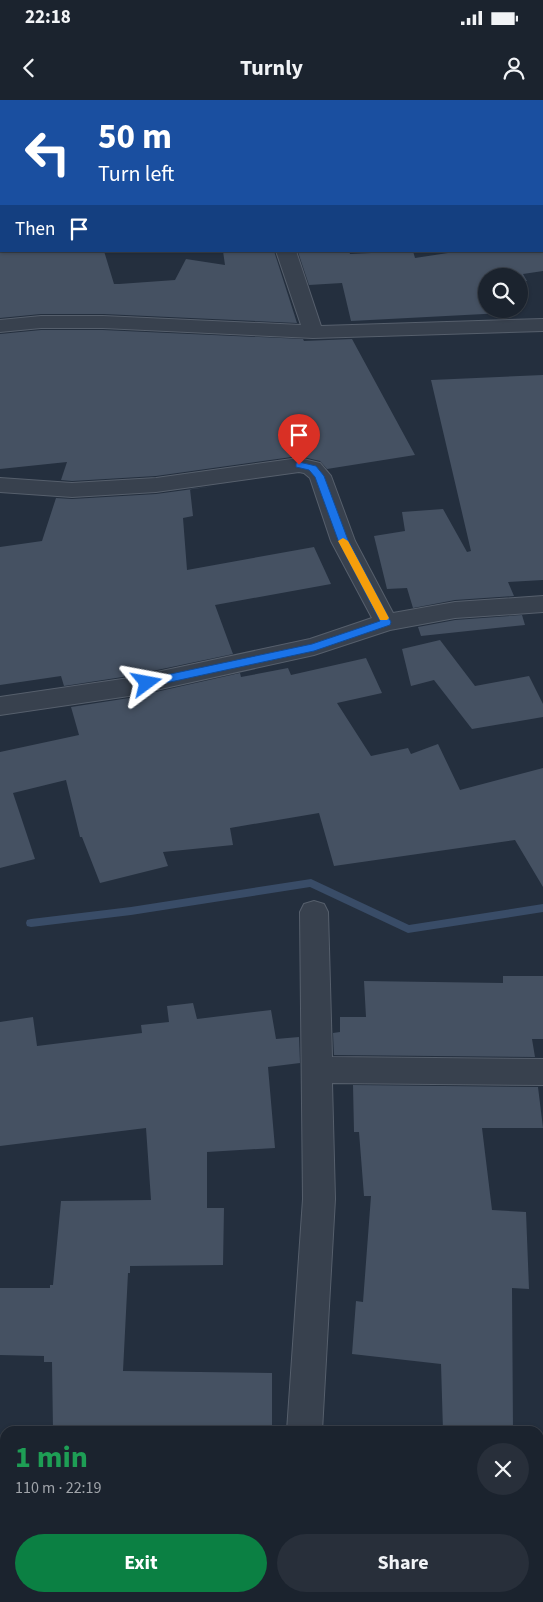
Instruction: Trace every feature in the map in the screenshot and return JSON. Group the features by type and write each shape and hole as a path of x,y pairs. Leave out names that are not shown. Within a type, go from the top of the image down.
{"street":[{"path":"286,252 312,332"},
{"path":"0,326 40,322 103,322 312,332 543,325"},
{"path":"0,485 72,490 156,485 299,465 312,468 320,476 343,540 386,622"},
{"path":"0,706 129,687 314,647 386,622 455,610 543,604"},
{"path":"304,1426 320,1199 314,912"},
{"path":"317,1070 543,1072"}],"building":[{"path":"0,252 104,252 114,284 119,284 175,280 186,259 225,265 223,252 274,252 297,323 103,314 41,314 0,318"},
{"path":"298,252 349,252 350,254 413,252 415,258 454,252 543,252 543,271 528,273 528,268 478,268 478,314 351,321 342,283 309,285"},
{"path":"41,330 103,330 303,339 304,341 352,339 415,455 327,469 320,461 299,456 156,476 72,481 61,480 67,462 0,469 0,334"},
{"path":"543,375 543,580 508,582 514,596 455,600 413,608 407,588 387,589 374,536 405,531 402,512 443,509 467,552 471,551 431,380"},
{"path":"190,489 193,516 183,518 187,570 314,547 331,584 215,605 233,654 129,676 64,686 61,676 0,685 0,547 42,541 56,498 72,499 156,494"},
{"path":"522,615 525,625 421,636 418,627 455,620"},
{"path":"440,640 475,686 529,676 543,704 543,717 472,729 434,680 411,686 402,649"},
{"path":"366,658 382,693 337,703 371,756 408,748 411,754 438,744 460,790 543,768 543,887 515,840 334,866 319,813 230,828 233,845 163,852 168,866 100,883 82,837 80,837 66,780 13,793 35,859 0,868 0,752 79,735 71,707 129,698 240,673 241,677 288,668 291,675"},
{"path":"503,976 543,976 543,1039 532,1039 535,1057 334,1055 333,1033 340,1032 340,1017 366,1017 364,981 503,983"},
{"path":"193,1003 197,1019 271,1010 276,1039 299,1037 300,1063 268,1067 275,1148 207,1152 207,1208 224,1208 223,1265 130,1266 130,1273 128,1273 123,1371 272,1373 272,1426 53,1426 52,1362 44,1362 44,1356 0,1355 0,1288 50,1288 50,1285 53,1285 61,1201 151,1200 146,1128 0,1146 0,1022 33,1017 37,1046 142,1033 141,1025 169,1022 167,1006"},
{"path":"353,1085 538,1087 543,1128 482,1128 492,1210 526,1212 529,1289 512,1288 513,1426 443,1426 441,1364 352,1354 356,1301 363,1302 371,1196 364,1196 359,1132 354,1132"}],"waterway":[{"path":"31,923 131,911 311,883 408,929 543,908"}],"slow traffic":[{"path":"343,541 384,618"}],"route":[{"path":"147,683 314,647 386,622 343,540 320,476 312,468 299,465"}]}
